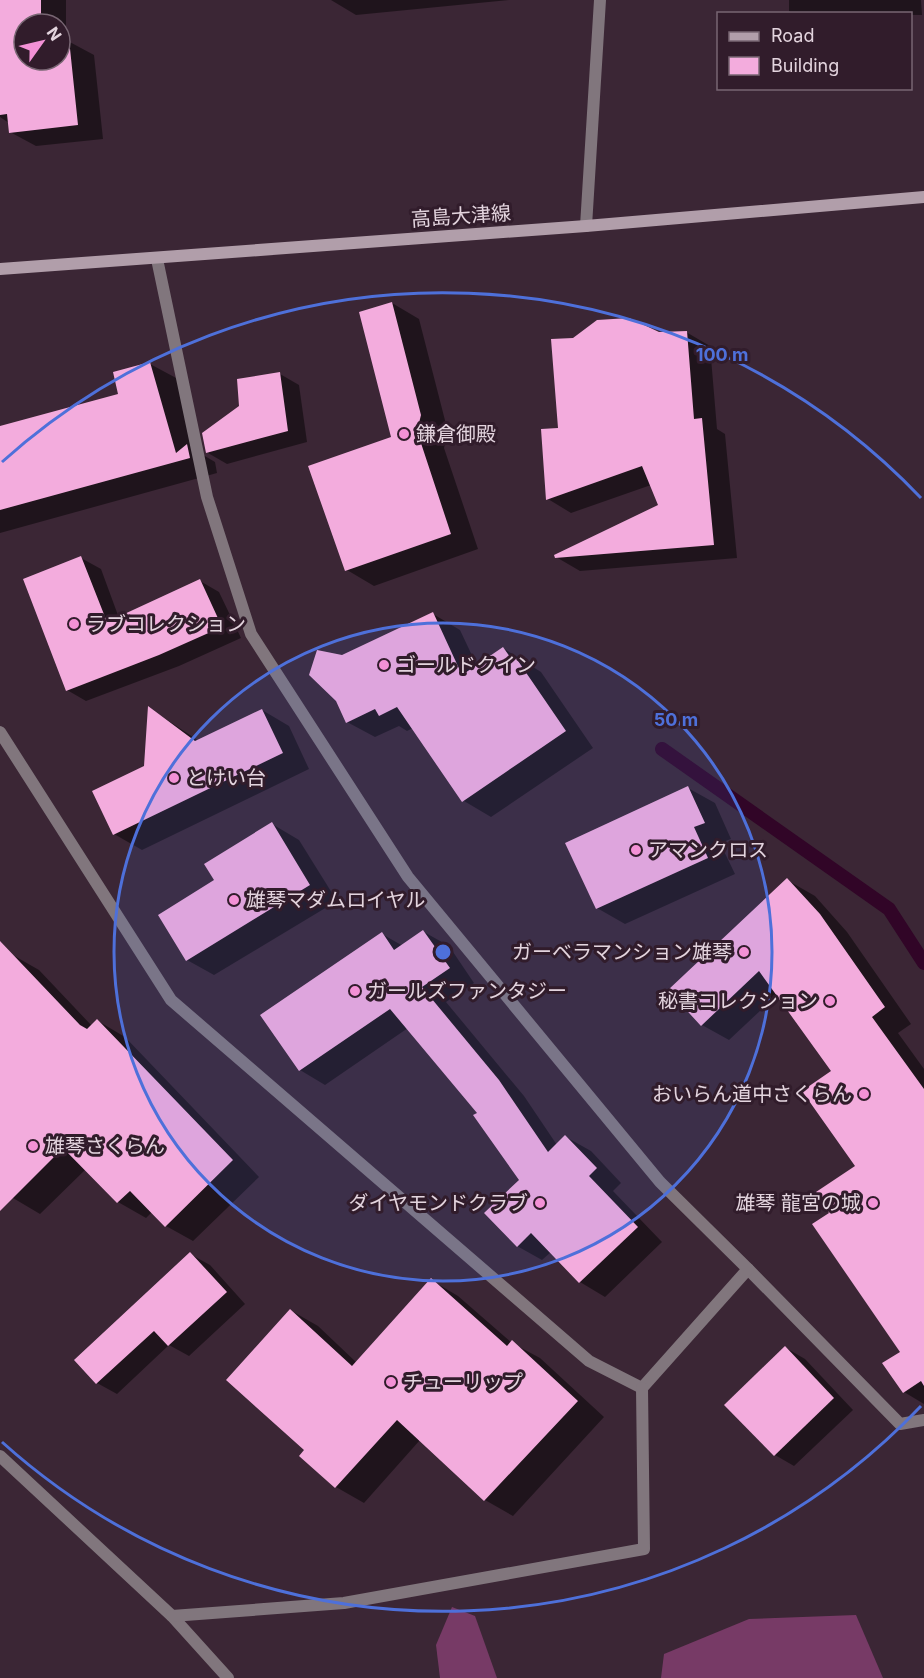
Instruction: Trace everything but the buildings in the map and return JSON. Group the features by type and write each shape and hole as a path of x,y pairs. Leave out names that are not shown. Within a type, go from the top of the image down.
{"main road":[{"name":"高島大津線","path":"0,269 586,226 924,197"}],"street":[{"path":"586,226 600,0"},
{"path":"157,259 207,497 251,634 408,877 660,1182 900,1424 924,1420"},
{"path":"0,732 171,1000 589,1361 642,1388"},
{"path":"172,1616 344,1603 644,1549 642,1388 748,1269"},
{"path":"0,1456 172,1616 228,1678"}],"shaded area":[{"path":"452,1607 475,1616 497,1678 440,1678 436,1645"},
{"path":"856,1615 883,1678 661,1678 664,1654 749,1619"}],"waterway":[{"path":"662,749 889,909 924,963"}],"place":[{"name":"鎌倉御殿","path":"404,434"},
{"name":"ラブコレクション","path":"74,624"},
{"name":"ゴールドクイン","path":"384,665"},
{"name":"とけい台","path":"174,778"},
{"name":"アマンクロス","path":"636,850"},
{"name":"雄琴マダムロイヤル","path":"234,900"},
{"name":"ガーベラマンション雄琴","path":"744,952"},
{"name":"ガールズファンタジー","path":"355,991"},
{"name":"秘書コレクション","path":"830,1001"},
{"name":"おいらん道中さくらん","path":"864,1094"},
{"name":"雄琴さくらん","path":"33,1146"},
{"name":"ダイヤモンドクラブ","path":"540,1203"},
{"name":"雄琴 龍宮の城","path":"873,1203"},
{"name":"チューリップ","path":"391,1382"}]}
